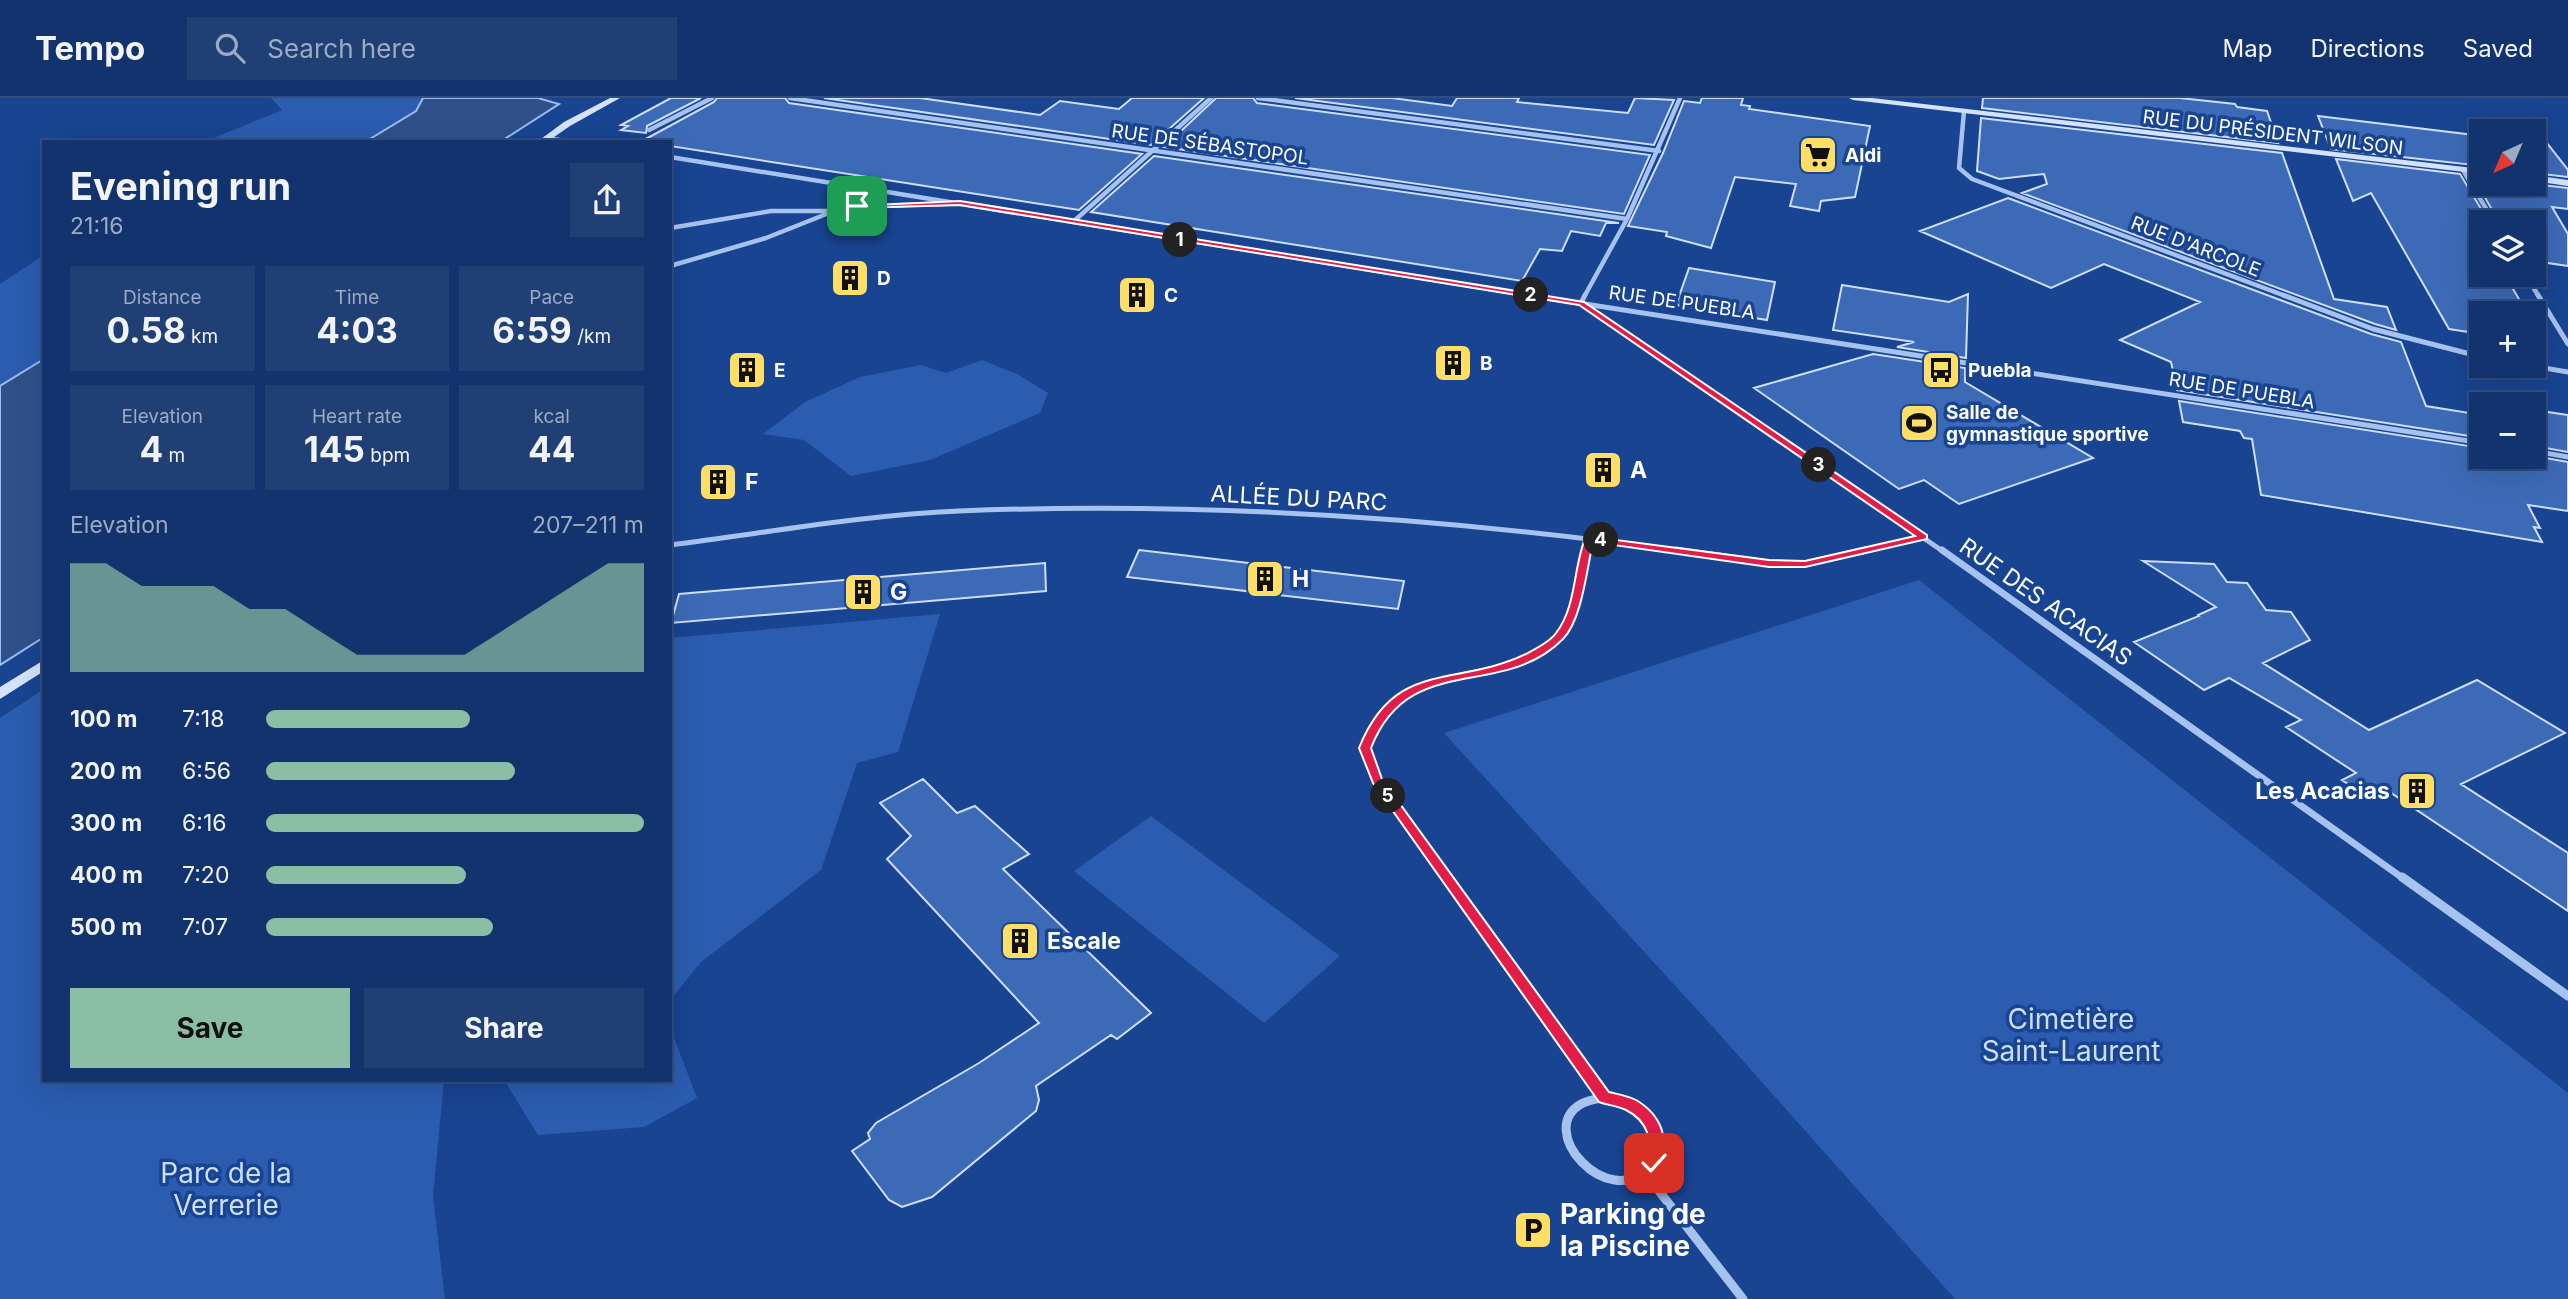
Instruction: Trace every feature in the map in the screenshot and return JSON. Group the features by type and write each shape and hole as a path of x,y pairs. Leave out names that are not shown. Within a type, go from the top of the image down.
{"main road":[{"path":"543,140 616,98"},
{"name":"RUE DU PRÉSIDENT WILSON","path":"1853,98 2469,171"},
{"path":"2546,180 2568,183"},
{"path":"0,694 42,665"}],"street":[{"path":"649,130 712,98"},
{"name":"RUE DE SÉBASTOPOL","path":"790,98 1627,219"},
{"path":"1073,222 1211,98"},
{"path":"1258,98 1659,151"},
{"path":"1581,303 1627,219 1680,98"},
{"name":"RUE D'ARCOLE","path":"1964,111 1959,168 1972,179 2373,329 2469,354"},
{"name":"RUE DE PUEBLA","path":"672,157 1581,303 2469,441"},
{"path":"2463,170 2487,210"},
{"path":"672,228 768,210 802,208 834,211 861,187"},
{"path":"857,206 880,191"},
{"path":"672,266 766,238 834,211 857,206 960,203"},
{"path":"2533,287 2568,344"},
{"name":"RUE DES ACACIAS","path":"1581,303 1923,537 2568,996"},
{"path":"2546,368 2568,372"},
{"path":"2546,453 2568,457"},
{"name":"ALLÉE DU PARC","path":"672,544 885,517 957,511 1096,508 1258,511 1347,516 1589,538 1769,564 1805,564 1923,537"},
{"path":"1589,538 1572,611 1560,636 1538,652 1507,668 1424,684 1393,702 1375,723 1365,748 1377,780 1604,1097"},
{"path":"1604,1097 1632,1105 1653,1125 1658,1139 1658,1152 1654,1163 1645,1173 1616,1180 1601,1176 1586,1169 1568,1146 1565,1133 1567,1120 1573,1111 1592,1099 1604,1097"},
{"path":"1645,1173 1669,1208 1743,1299"}],"green space":[{"path":"271,98 423,98 416,111 368,140 209,140 282,110"},
{"path":"42,256 42,360 0,386 0,284"},
{"path":"982,360 1017,374 1048,393 1040,413 930,460 851,476 804,440 763,434 805,402 860,377 921,365 946,373"},
{"name":"Cimetière Saint-Laurent","path":"1919,580 2568,1093 2568,1299 1955,1299 1712,1026 1444,733"},
{"path":"940,614 898,752 857,763 821,870 701,962 672,998 672,638"},
{"name":"Parc de la Verrerie","path":"42,690 42,1082 444,1082 433,1196 445,1299 0,1299 0,718"},
{"path":"1151,816 1340,956 1264,1023 1074,871"},
{"path":"672,1032 697,1098 644,1127 538,1135 505,1082 672,1082"}],"shaded area":[{"path":"423,98 538,98 559,104 503,140 368,140 416,111"},
{"path":"42,360 42,638 0,665 0,386"}],"building":[{"path":"671,98 701,98 647,126 646,133 621,130 628,126 621,125"},
{"path":"717,98 785,98 789,103 1142,154 1079,210 672,146 672,140 644,140"},
{"path":"824,98 920,98 1040,115 1060,101 1119,109 1132,98 1204,98 1151,145"},
{"path":"1216,98 1253,98 1257,103 1650,155 1624,214 1164,147"},
{"path":"1295,98 1392,98 1452,106 1457,98 1519,98 1517,102 1628,113 1635,98 1674,100 1654,145"},
{"path":"1702,98 1743,98 1741,105 1750,106 1749,109 1870,126 1855,197 1821,201 1819,211 1790,206 1796,184 1735,177 1711,248 1666,236 1667,232 1628,226 1684,101 1700,103"},
{"path":"1983,98 2180,98 2235,104 2237,107 2267,111 2278,143 1982,108"},
{"path":"2318,116 2469,134 2469,165 2331,149"},
{"path":"1981,118 2282,153 2334,299 2387,307 2396,330 2022,193 2047,184 2044,174 1999,179 1977,171"},
{"path":"2546,142 2568,170 2568,177 2546,174"},
{"path":"1154,156 1619,223 1606,223 1600,236 1571,231 1562,251 1540,249 1522,281 1091,212"},
{"path":"2336,159 2460,174 2469,189 2469,196 2473,196 2482,210 2469,210 2469,287 2512,287 2520,301 2469,301 2469,332 2449,329 2371,193 2353,201"},
{"path":"2546,185 2568,188 2568,209 2552,207 2568,234 2568,266 2546,263 2546,210 2492,210 2484,196 2546,196"},
{"path":"2008,198 2371,334 2401,342 2426,406 2469,413 2469,436 2177,390 2171,362 2120,340 2200,302 2104,264 2051,288 1920,231"},
{"path":"1689,268 1775,282 1767,320 1676,305"},
{"path":"1842,285 1949,302 1968,294 1966,358 1897,347 1914,342 1833,330"},
{"name":"Salle de gymnastique sportive","path":"1873,354 1965,368 1965,382 2093,458 1959,504 1924,480 1899,489 1754,388"},
{"path":"2179,401 2469,446 2469,469 2546,469 2546,458 2568,462 2568,511 2528,505 2540,528 2534,527 2542,542 2261,495 2252,439 2244,438 2240,431 2183,422"},
{"path":"2546,412 2568,415 2568,452 2546,448"},
{"name":"H","path":"1139,550 1404,581 1398,609 1127,577"},
{"name":"Les Acacias","path":"2143,561 2214,564 2227,582 2247,583 2266,610 2291,612 2310,640 2263,663 2369,730 2477,680 2565,733 2461,784 2568,853 2568,911 2391,793 2374,801 2342,780 2356,773 2286,727 2301,720 2229,678 2204,690 2134,642 2216,607"},
{"name":"G","path":"1045,563 1046,591 672,623 679,594"},
{"name":"Escale","path":"923,779 957,813 975,806 1029,854 1003,869 1151,1013 1117,1039 1111,1035 1036,1086 1039,1100 1036,1111 932,1197 902,1207 889,1200 852,1151 870,1139 868,1133 876,1123 979,1063 1039,1023 887,859 911,836 880,803"}],"place":[{"name":"Aldi","path":"1818,155"},
{"name":"D","path":"850,278"},
{"name":"C","path":"1137,295"},
{"name":"B","path":"1453,363"},
{"name":"E","path":"747,370"},
{"name":"Puebla","path":"1941,370"},
{"name":"Salle de gymnastique sportive","path":"1919,423"},
{"name":"A","path":"1603,470"},
{"name":"F","path":"718,482"},
{"name":"H","path":"1265,579"},
{"name":"G","path":"863,592"},
{"name":"Les Acacias","path":"2417,791"},
{"name":"Escale","path":"1020,941"},
{"name":"Parking de la Piscine","path":"1533,1230"}],"route":[{"path":"857,206 960,203 1581,303 1923,537 1805,564 1769,564 1589,538 1572,611 1560,636 1538,652 1507,668 1424,684 1393,702 1375,723 1365,748 1377,780 1604,1097 1632,1105 1653,1125 1658,1139 1658,1152 1654,1163"}]}
